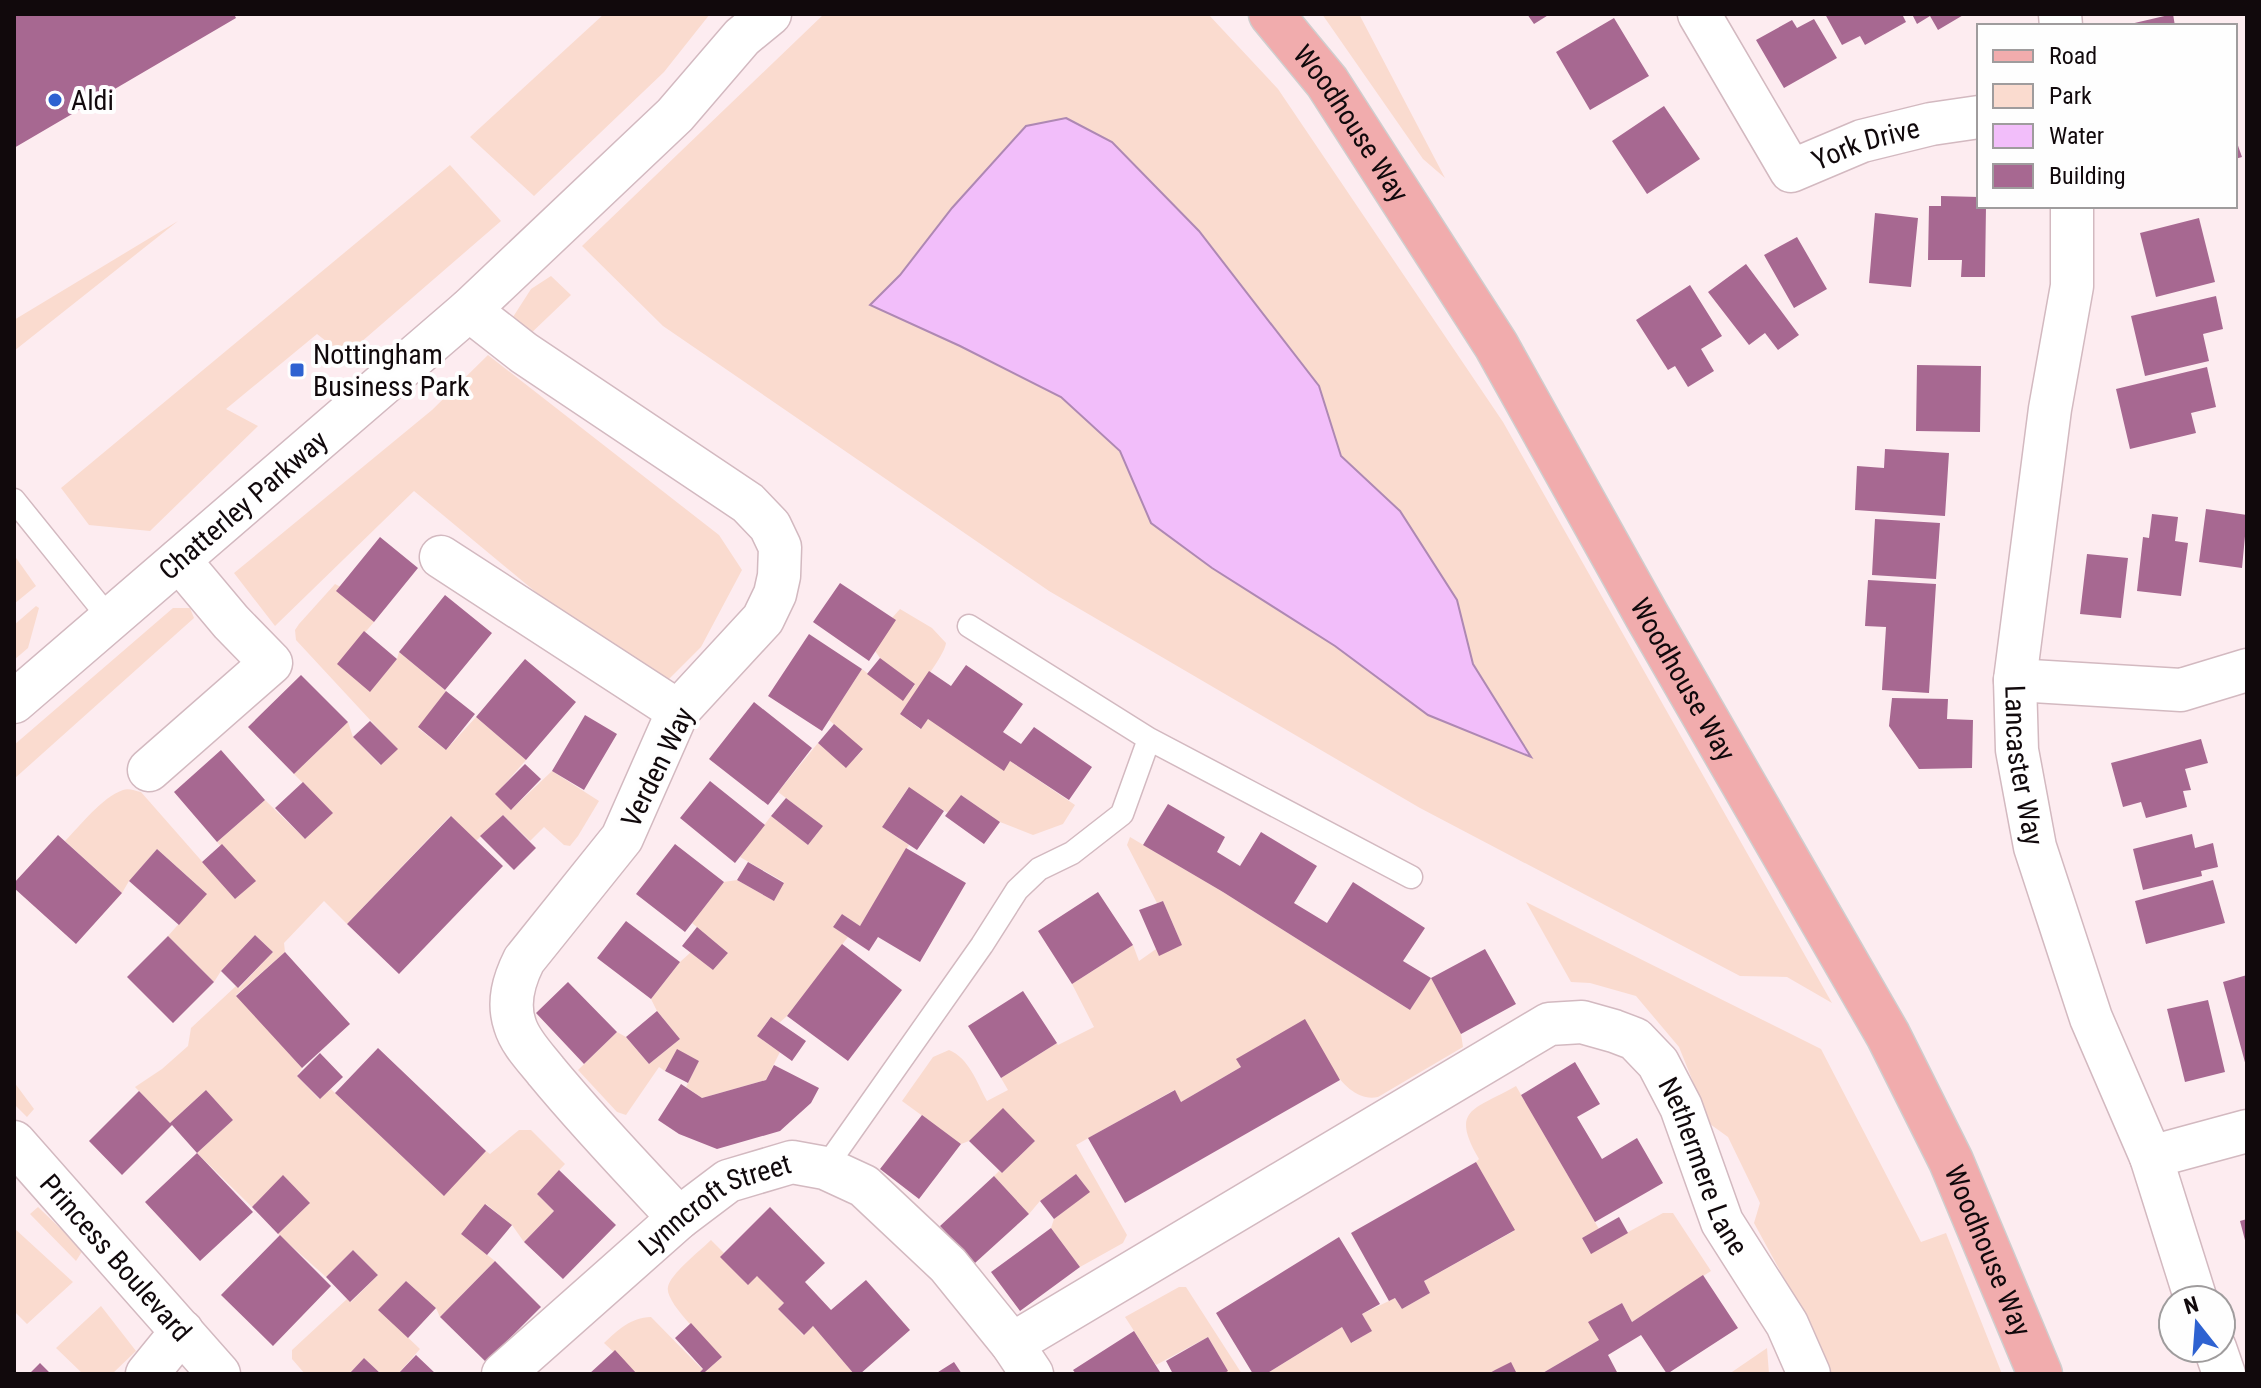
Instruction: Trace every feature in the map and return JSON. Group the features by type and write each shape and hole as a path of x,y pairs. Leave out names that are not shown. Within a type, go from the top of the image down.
{"main road":[{"name":"Woodhouse Way","path":"1271,14 1327,82 1496,345 1647,616 1888,1035 1951,1161 2040,1374"}],"street":[{"name":"York Drive","path":"1699,14 1791,171 1862,141 1931,124 1977,117"},
{"name":"Chatterley Parkway","path":"14,702 469,310 675,115 755,22"},
{"name":"Lancaster Way","path":"2072,208 2072,286 2050,409 2015,680 2017,750 2035,847 2091,1018 2151,1157 2191,1284"},
{"name":"Verden Way","path":"469,310 524,353 748,503 770,526 780,547 775,594 763,619 678,711 622,838 524,960 514,980 511,1004 515,1026 525,1044 573,1104 679,1218"},
{"path":"441,557 678,711"},
{"path":"149,770 271,663 231,622 179,560"},
{"path":"2015,680 2181,690 2247,670"},
{"name":"Nethermere Lane","path":"1022,1359 1549,1024 1582,1022 1635,1039 1658,1063 1681,1107 1722,1222 1787,1324 1809,1374"},
{"path":"2151,1157 2247,1131"},
{"name":"Princess Boulevard","path":"14,1142 219,1374"},
{"name":"Lynncroft Street","path":"503,1374 679,1218 728,1181 792,1162 825,1168 864,1186 948,1265 1022,1359"},
{"path":"147,1374 182,1331"}],"lane":[{"path":"14,500 110,619"},
{"path":"969,626 1149,739 1411,877"},
{"path":"825,1168 982,945 1017,890 1039,869 1072,853 1122,814 1149,739"}],"green space":[{"path":"604,14 710,14 664,72 534,196 470,137"},
{"path":"824,14 1208,14 1278,89 1503,422 1832,1003 1787,977 1740,976 1420,808 1049,591 663,326 582,246"},
{"path":"1322,14 1359,14 1445,178 1423,159"},
{"path":"450,165 501,221 345,356 317,334 226,409 258,426 150,531 89,525 61,488"},
{"path":"178,221 14,351 14,320"},
{"path":"551,276 571,295 526,338 513,317 531,289"},
{"path":"488,355 719,535 742,570 701,647 656,692 414,491 275,626 234,573 432,410"},
{"path":"14,555 36,586 14,604"},
{"path":"335,584 341,587 337,591 374,622 338,664 370,691 397,659 399,652 446,691 418,728 446,750 476,717 526,760 496,794 512,809 552,771 599,801 570,846 564,845 544,827 530,841 503,815 476,841 450,816 347,924 324,901 284,943 285,952 236,995 302,1068 297,1076 319,1099 331,1089 443,1195 486,1151 490,1154 519,1130 531,1130 565,1164 537,1194 554,1211 524,1242 512,1225 486,1204 461,1234 495,1261 440,1317 436,1308 406,1281 379,1310 420,1349 398,1374 381,1374 364,1358 349,1374 305,1374 292,1359 292,1350 347,1299 351,1302 378,1275 353,1250 326,1277 278,1234 310,1203 283,1176 252,1207 197,1153 233,1120 206,1090 170,1123 135,1087 188,1046 191,1028 236,986 239,988 273,952 255,935 214,982 168,936 206,893 157,849 122,893 65,841 99,805 115,794 125,789 141,792 235,899 255,881 217,842 265,800 305,839 332,813 294,774 348,722 353,737 380,765 397,749 296,640 295,630 299,624"},
{"path":"36,606 39,608 28,648 14,660 14,625"},
{"path":"173,608 190,608 194,618 14,779 14,745"},
{"path":"900,609 932,628 946,643 934,667 900,714 920,729 928,719 1010,761 1075,805 1063,824 1033,835 1000,822 961,795 948,813 908,788 882,827 909,845 860,926 842,914 833,927 848,937 787,1016 779,1023 770,1018 757,1036 780,1052 766,1080 702,1098 686,1087 699,1061 677,1050 665,1071 659,1067 626,1115 617,1112 578,1070 617,1032 626,1037 649,1064 680,1039 651,999 691,952 713,970 728,953 692,923 724,882 737,880 774,901 784,882 740,857 771,816 808,845 823,826 778,792 818,743 846,767 863,750 829,720 862,669 903,700 915,685 875,651"},
{"path":"1130,837 1410,1010 1431,978 1461,1034 1463,1047 1378,1097 1365,1097 1343,1083 1305,1020 1237,1059 1241,1067 1181,1102 1174,1090 1076,1145 1127,1235 1123,1243 1080,1267 1051,1228 1054,1219 1089,1192 1076,1174 1040,1201 1029,1214 994,1176 999,1171 1002,1173 1035,1141 1003,1109 969,1141 961,1144 902,1101 933,1057 949,1050 967,1065 987,1101 1008,1090 1001,1078 1057,1043 1094,1027 1072,984 1133,945 1139,961 1156,949 1159,955 1182,945 1163,901 1157,903 1127,845"},
{"path":"1526,902 1821,1049 1921,1242 1946,1233 2002,1374 1830,1374 1808,1322 1754,1223 1760,1203 1728,1137 1710,1124 1679,1047 1636,996 1590,983 1571,982"},
{"path":"14,1082 34,1109 27,1117 14,1104"},
{"path":"1516,1086 1599,1229 1582,1238 1590,1253 1663,1213 1673,1213 1711,1271 1632,1322 1622,1303 1589,1322 1599,1340 1541,1374 1266,1374 1342,1327 1352,1343 1371,1331 1362,1314 1395,1298 1402,1309 1430,1293 1424,1281 1514,1231 1476,1162 1479,1159 1466,1129 1471,1112"},
{"path":"38,1207 83,1250 76,1261 30,1214"},
{"path":"14,1228 73,1282 27,1324 14,1311"},
{"path":"711,1240 724,1253 721,1257 747,1284 757,1275 784,1303 778,1309 803,1335 813,1326 854,1374 707,1374 705,1372 722,1357 680,1313 668,1287 680,1269"},
{"path":"1179,1287 1186,1287 1242,1374 1223,1374 1227,1371 1208,1337 1156,1365 1125,1317"},
{"path":"101,1306 136,1351 112,1374 83,1374 56,1348"},
{"path":"651,1317 703,1370 698,1374 637,1374 604,1343 631,1322"},
{"path":"1767,1348 1769,1374 1729,1374"}],"water":[{"path":"1066,118 1112,142 1199,231 1319,386 1341,456 1400,511 1457,600 1473,664 1531,757 1428,715 1335,646 1212,568 1151,523 1120,451 1061,397 870,305 900,275 952,208 1026,126"}],"building":[{"name":"Aldi","path":"14,14 234,14 236,18 14,148"},
{"path":"1527,14 1550,14 1534,24"},
{"path":"1825,14 1902,14 1906,22 1865,45 1860,36 1842,45"},
{"path":"1912,14 1965,14 1938,30 1930,16 1917,24"},
{"path":"2173,14 2175,24 2130,24"},
{"path":"1614,18 1649,76 1590,110 1556,52"},
{"path":"1814,19 1837,58 1784,88 1756,40 1792,20 1797,28"},
{"path":"1664,106 1700,159 1647,194 1612,141"},
{"path":"1941,196 1977,197 1977,208 1986,208 1985,277 1961,277 1962,260 1928,260 1929,206 1941,206"},
{"path":"1875,213 1918,218 1911,287 1869,283"},
{"path":"2199,218 2215,282 2156,297 2140,233"},
{"path":"1797,237 1827,289 1794,308 1764,255"},
{"path":"1746,264 1799,335 1778,350 1765,333 1749,345 1708,292"},
{"path":"1690,285 1722,336 1701,349 1714,371 1688,387 1675,366 1668,370 1636,320"},
{"path":"2216,296 2223,329 2203,334 2209,361 2145,376 2131,316"},
{"path":"1917,365 1981,366 1980,432 1916,431"},
{"path":"2207,367 2216,407 2191,413 2196,433 2130,449 2116,389"},
{"path":"1885,449 1949,453 1945,516 1855,510 1857,466 1884,468"},
{"path":"2206,509 2247,515 2242,568 2199,562"},
{"path":"2152,514 2178,517 2175,541 2188,543 2181,596 2137,591 2143,537 2149,538"},
{"path":"1875,519 1940,523 1936,579 1872,575"},
{"path":"380,537 418,568 374,622 336,591"},
{"path":"2087,554 2128,558 2121,618 2080,614"},
{"path":"1868,580 1936,584 1929,693 1882,690 1886,627 1865,626"},
{"path":"840,583 896,620 869,661 813,622"},
{"path":"445,595 492,633 445,690 399,652"},
{"path":"364,631 397,659 370,692 337,664"},
{"path":"809,634 862,669 822,731 768,696"},
{"path":"880,658 915,684 903,701 867,674"},
{"path":"525,659 576,702 526,760 476,717"},
{"path":"966,665 1023,704 1003,732 1021,744 1034,727 1092,767 1069,800 1010,761 1004,771 928,719 921,729 900,714 929,671 951,686"},
{"path":"301,675 348,722 294,774 248,727"},
{"path":"446,691 475,714 446,750 418,727"},
{"path":"1892,698 1948,699 1947,719 1973,720 1972,768 1919,769 1889,726"},
{"path":"754,702 812,748 768,805 709,759"},
{"path":"585,715 617,734 584,790 552,771"},
{"path":"370,721 398,749 381,765 353,737"},
{"path":"834,724 863,749 846,768 818,743"},
{"path":"2201,739 2208,763 2185,769 2191,790 2183,791 2187,807 2146,818 2141,802 2123,807 2111,763"},
{"path":"221,750 265,800 217,842 174,792"},
{"path":"525,764 541,779 511,810 495,794"},
{"path":"710,781 765,825 735,863 680,818"},
{"path":"303,782 333,813 305,839 275,808"},
{"path":"909,787 944,811 917,850 882,827"},
{"path":"961,795 1000,822 984,844 945,816"},
{"path":"786,798 823,826 808,845 771,816"},
{"path":"1168,804 1225,837 1217,852 1240,866 1261,832 1317,866 1294,903 1327,923 1353,882 1425,928 1403,961 1431,978 1410,1010 1143,845"},
{"path":"503,815 536,848 514,870 480,836"},
{"path":"451,816 503,866 399,974 347,924"},
{"path":"2192,834 2195,848 2213,843 2218,867 2201,871 2202,876 2143,890 2133,849"},
{"path":"58,835 122,893 76,944 14,888 14,883"},
{"path":"222,844 256,881 235,899 202,862"},
{"path":"675,844 724,882 685,932 636,894"},
{"path":"906,848 966,883 920,962 878,937 869,951 833,927 842,914 860,926"},
{"path":"157,849 207,894 179,925 129,881"},
{"path":"748,862 784,883 774,901 737,880"},
{"path":"2213,880 2225,923 2146,944 2135,901"},
{"path":"1098,892 1133,945 1072,984 1038,931"},
{"path":"1163,901 1182,945 1159,956 1139,910"},
{"path":"626,921 680,962 651,999 597,958"},
{"path":"697,927 728,953 713,970 682,946"},
{"path":"255,935 273,952 238,988 221,971"},
{"path":"168,936 214,982 173,1023 127,977"},
{"path":"842,944 902,990 848,1061 787,1016"},
{"path":"1485,949 1516,1004 1461,1034 1431,978"},
{"path":"285,952 350,1024 302,1068 236,996"},
{"path":"2247,975 2247,1066 2246,1066 2223,982"},
{"path":"568,982 617,1032 584,1064 536,1013"},
{"path":"1023,991 1057,1043 1001,1078 968,1026"},
{"path":"2208,1000 2225,1072 2185,1082 2167,1009"},
{"path":"657,1011 680,1039 649,1064 626,1037"},
{"path":"771,1017 806,1041 792,1061 757,1036"},
{"path":"1305,1019 1340,1080 1125,1203 1088,1138 1175,1090 1181,1102 1241,1067 1236,1059"},
{"path":"378,1048 486,1151 444,1196 335,1093"},
{"path":"677,1049 699,1061 688,1083 665,1071"},
{"path":"320,1053 343,1077 320,1099 297,1076"},
{"path":"1575,1062 1600,1104 1577,1117 1602,1159 1637,1138 1663,1183 1595,1222 1521,1095"},
{"path":"774,1065 819,1088 811,1103 780,1131 717,1149 679,1134 658,1120 681,1084 702,1098 766,1080"},
{"path":"206,1090 233,1120 197,1153 172,1125 122,1175 89,1141 139,1091 170,1123"},
{"path":"1003,1108 1035,1141 1002,1173 969,1141"},
{"path":"922,1115 961,1144 919,1199 880,1169"},
{"path":"197,1153 253,1212 200,1261 145,1202"},
{"path":"1476,1162 1515,1230 1424,1281 1430,1293 1402,1309 1395,1298 1389,1301 1351,1233"},
{"path":"559,1170 616,1225 563,1279 524,1242 554,1211 537,1194"},
{"path":"1076,1174 1090,1192 1054,1219 1040,1201"},
{"path":"283,1175 310,1203 278,1234 252,1207"},
{"path":"994,1176 1029,1214 975,1263 940,1226"},
{"path":"485,1204 512,1225 487,1255 461,1234"},
{"path":"770,1207 825,1263 805,1282 831,1310 866,1280 910,1330 860,1374 854,1374 813,1326 804,1335 778,1309 784,1303 757,1276 748,1285 720,1257"},
{"path":"1619,1217 1628,1233 1591,1254 1582,1238"},
{"path":"2247,1219 2247,1244 2246,1244 2240,1221"},
{"path":"1051,1228 1080,1267 1020,1311 991,1272"},
{"path":"280,1235 331,1286 273,1346 221,1295"},
{"path":"1339,1237 1380,1304 1362,1314 1372,1331 1351,1343 1342,1327 1266,1374 1253,1374 1216,1313"},
{"path":"353,1250 378,1275 350,1302 326,1277"},
{"path":"495,1261 541,1307 486,1362 440,1317"},
{"path":"1703,1275 1738,1328 1667,1374 1641,1335 1608,1355 1618,1374 1541,1374 1599,1340 1588,1322 1622,1303 1632,1322"},
{"path":"406,1281 436,1308 408,1338 378,1310"},
{"path":"691,1323 722,1357 705,1372 707,1374 698,1374 703,1369 675,1338"},
{"path":"1134,1331 1160,1372 1076,1374 1073,1370"},
{"path":"1208,1337 1228,1371 1223,1374 1173,1374 1166,1361"},
{"path":"615,1350 637,1374 589,1374 613,1352"},
{"path":"416,1355 436,1374 398,1374"},
{"path":"364,1358 381,1374 349,1374"},
{"path":"954,1362 962,1374 935,1374"},
{"path":"1511,1362 1517,1374 1488,1374 1495,1370"},
{"path":"40,1363 51,1374 29,1374"}],"place":[{"name":"Aldi","path":"55,100"},
{"name":"Nottingham Business Park","path":"297,370"}]}
